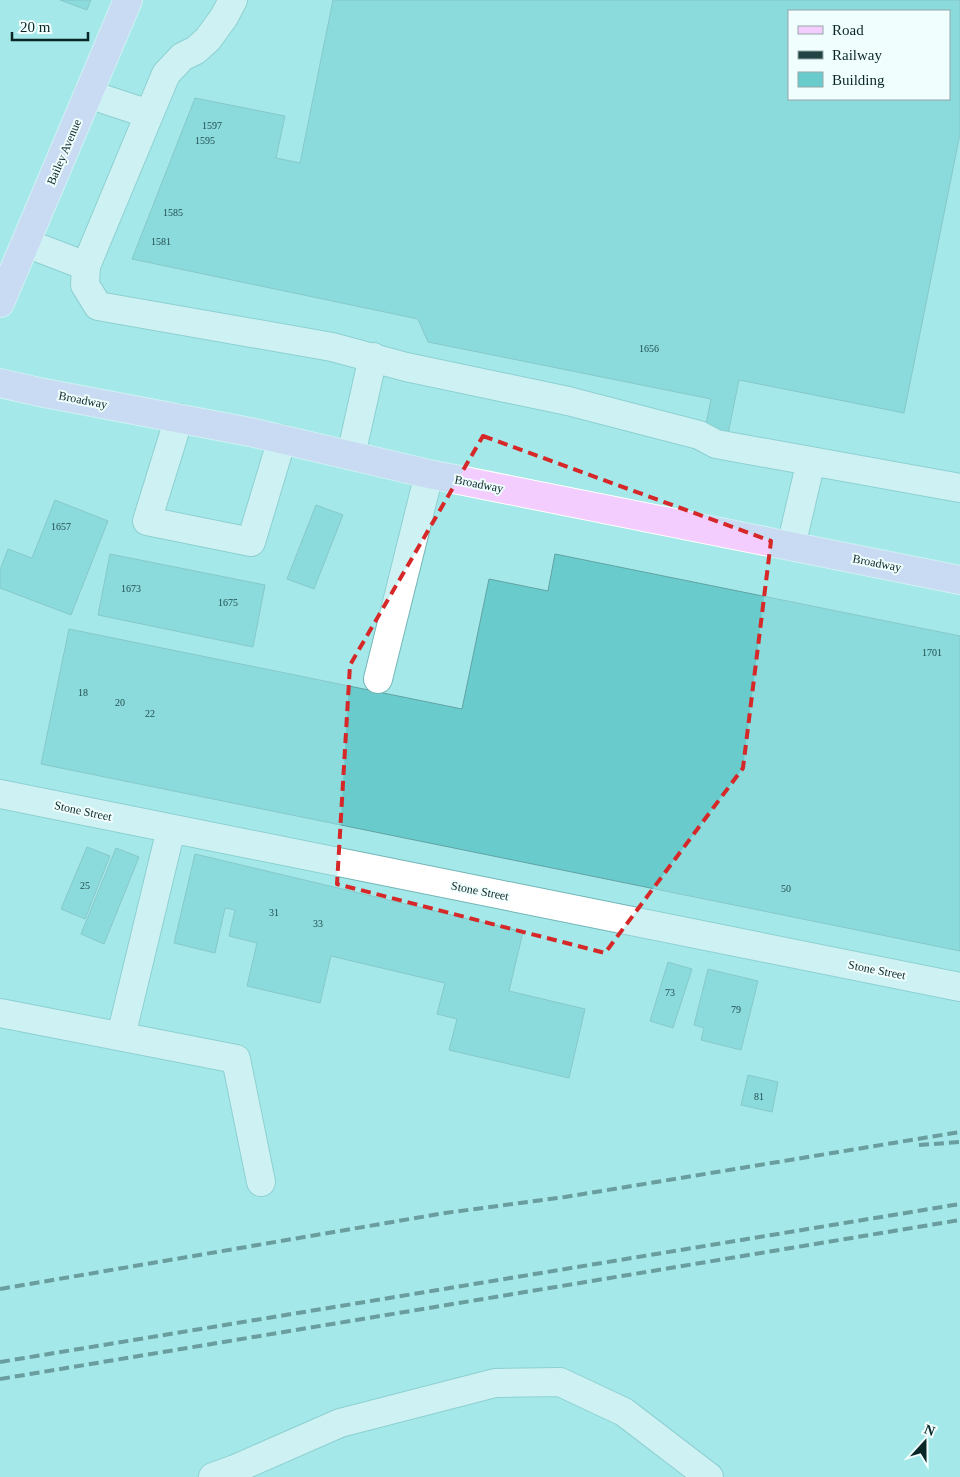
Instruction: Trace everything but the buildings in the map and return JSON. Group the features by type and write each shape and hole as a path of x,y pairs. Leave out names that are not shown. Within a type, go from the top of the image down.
{"main road":[{"name":"Bailey Avenue","path":"0,303 128,0"},
{"name":"Broadway","path":"0,383 282,439 428,474 791,546 959,576"}],"street":[{"path":"233,0 224,17 208,39 196,50 182,57 166,74 86,266 85,285 98,306 332,347 373,357 406,368 568,401 699,435 716,444 960,488"},
{"path":"88,94 149,114"},
{"path":"26,242 86,266"},
{"path":"351,455 373,357"},
{"path":"179,418 147,521 251,542 282,439"},
{"path":"791,546 811,461"},
{"path":"378,679 428,474"},
{"name":"Stone Street","path":"0,794 960,987"},
{"path":"120,1036 171,829"},
{"path":"0,1013 236,1059 260,1182"},
{"path":"213,1477 340,1423 495,1383 560,1382 624,1412 709,1477"}],"highlighted area":[{"path":"483,436 771,541 743,768 605,953 337,884 350,665"}],"railway":[{"path":"0,1289 445,1213 565,1197 960,1132"},
{"path":"919,1145 960,1142"},
{"path":"0,1362 960,1204"},
{"path":"0,1379 960,1220"}]}
